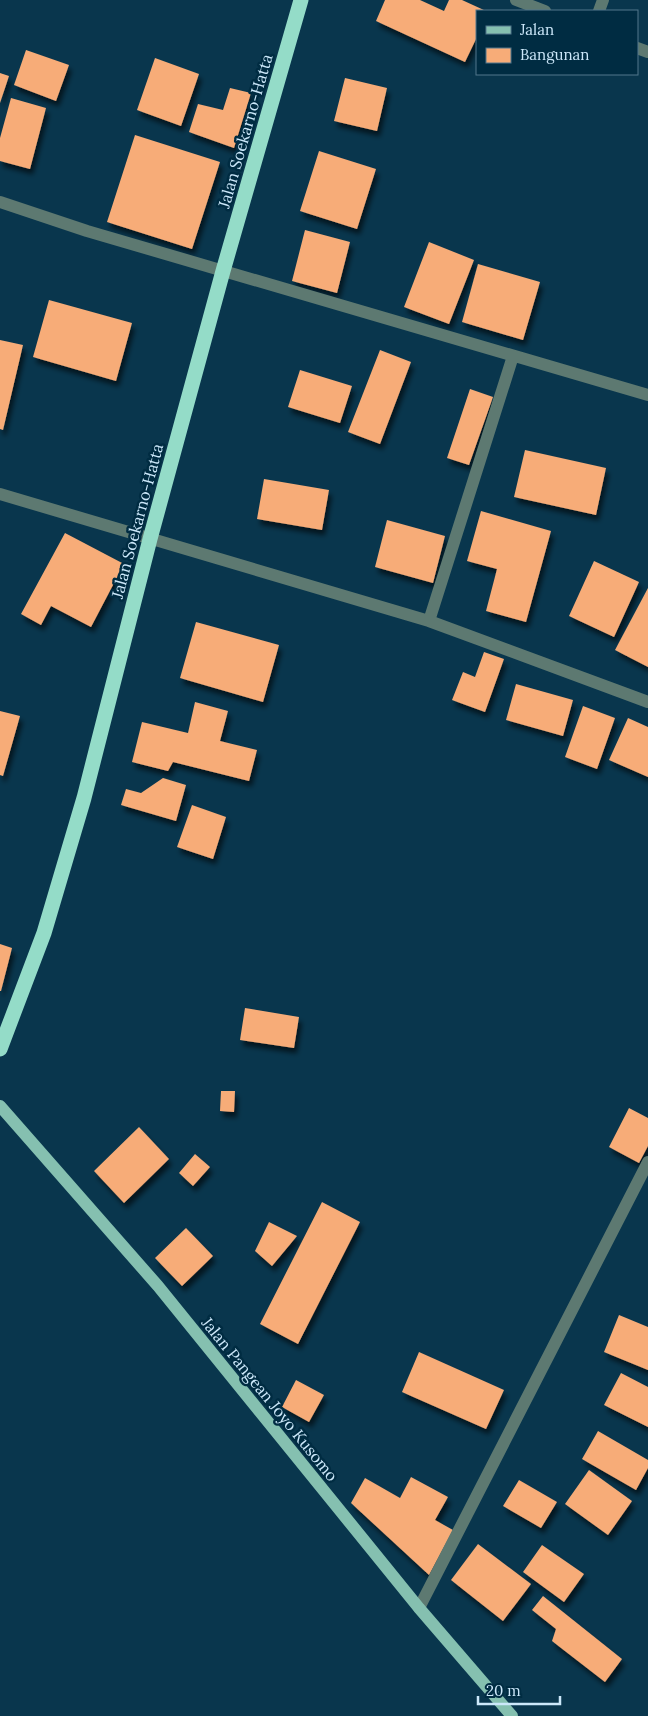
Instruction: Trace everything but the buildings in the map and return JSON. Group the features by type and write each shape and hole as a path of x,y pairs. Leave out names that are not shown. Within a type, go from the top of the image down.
{"highway":[{"name":"Jalan Soekarno-Hatta","path":"0,1049 44,933 81,807 150,539 301,0"}],"main road":[{"name":"Jalan Pangean Joyo Kusomo","path":"0,1106 158,1286 419,1608 512,1716"}],"street":[{"path":"516,0 541,10"},
{"path":"0,202 87,231 648,395"},
{"path":"428,621 513,356"},
{"path":"0,494 428,621 648,702"},
{"path":"419,1608 648,1162"}]}
